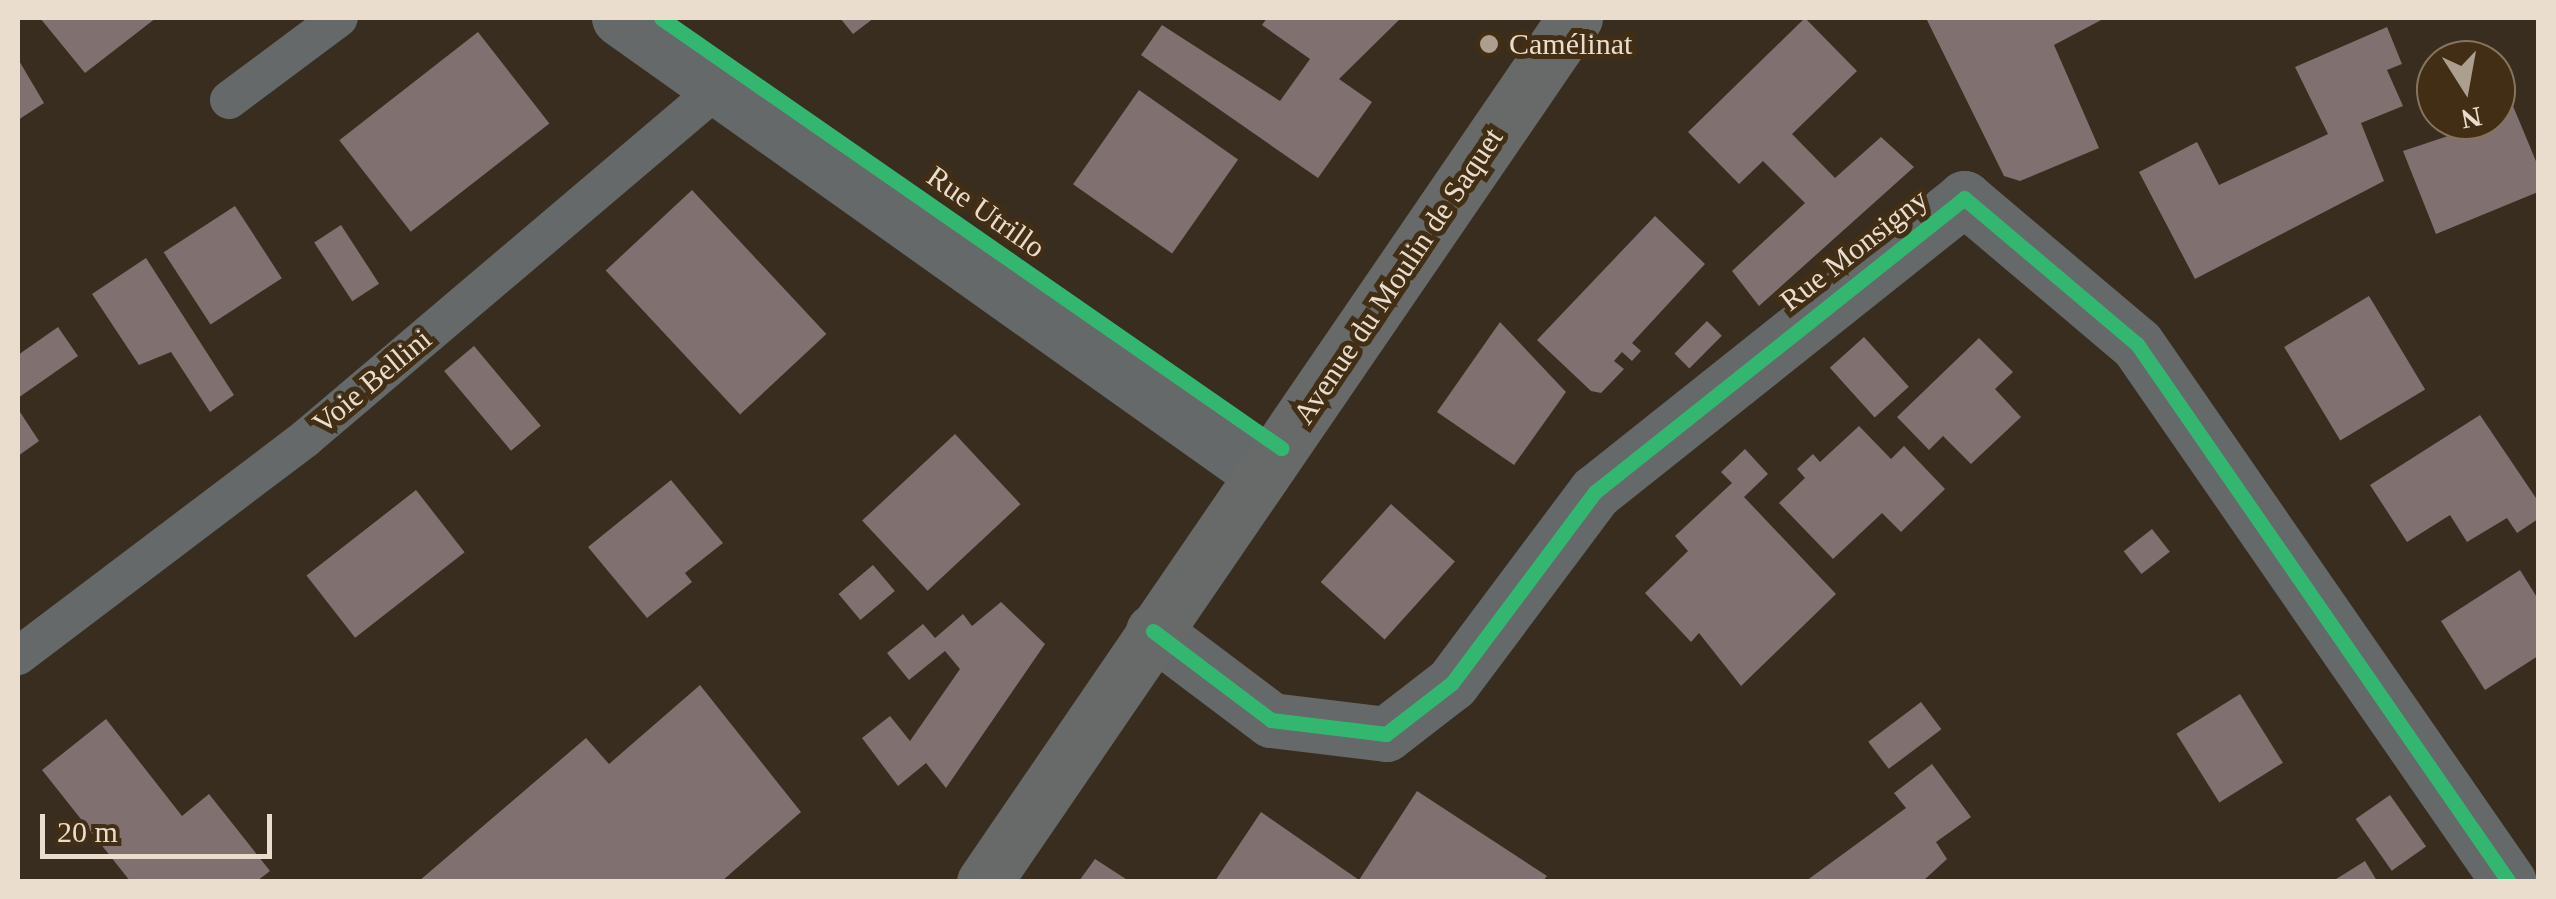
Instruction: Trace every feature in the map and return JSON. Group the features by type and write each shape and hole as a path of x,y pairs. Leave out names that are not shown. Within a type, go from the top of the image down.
{"main road":[{"name":"Avenue du Moulin de Saquet","path":"984,882 1574,18"}],"street":[{"name":"Rue Utrillo","path":"619,18 715,90 1262,475"},
{"name":"Rue Monsigny","path":"1153,631 1272,720 1386,734 1452,683 1594,492 1964,198 2137,344 2509,882"}],"lane":[{"path":"229,100 339,18"},
{"name":"Voie Bellini","path":"18,656 306,438 715,90"}],"building":[{"path":"40,18 156,18 85,73"},
{"path":"840,18 874,18 853,34"},
{"path":"1267,18 1401,18 1339,79 1372,102 1318,178 1141,55 1162,25 1280,101 1310,59 1262,25"},
{"path":"1805,18 1857,71 1792,134 1835,178 1881,137 1914,167 1759,306 1732,271 1805,203 1763,161 1739,184 1688,132"},
{"path":"1926,18 2105,18 2054,45 2099,148 2020,181 2004,176"},
{"path":"2387,27 2402,64 2387,70 2403,106 2361,123 2384,181 2195,279 2139,172 2197,142 2219,185 2328,134 2295,67"},
{"path":"478,32 549,123 411,232 339,140"},
{"path":"18,59 44,103 18,120"},
{"path":"1139,90 1238,159 1172,254 1073,184"},
{"path":"2516,113 2538,166 2538,192 2436,234 2403,151 2436,140 2516,140"},
{"path":"692,190 826,334 740,415 606,270"},
{"path":"235,206 282,278 211,324 164,252"},
{"path":"1655,216 1705,264 1632,343 1641,351 1632,361 1622,352 1614,361 1624,369 1601,393 1591,391 1537,340"},
{"path":"341,225 379,284 352,301 314,242"},
{"path":"146,258 234,395 210,412 171,352 139,365 92,294"},
{"path":"2369,296 2425,389 2340,440 2284,347"},
{"path":"1707,321 1722,336 1689,368 1674,354"},
{"path":"1500,322 1566,392 1514,465 1437,412"},
{"path":"58,327 78,356 18,398 18,355"},
{"path":"1864,337 1909,387 1875,418 1830,368"},
{"path":"1979,338 2013,372 1995,389 2021,417 1971,464 1943,436 1929,450 1897,417"},
{"path":"474,346 541,426 511,451 444,371"},
{"path":"18,409 39,441 18,456"},
{"path":"2480,415 2538,501 2538,519 2517,533 2507,518 2467,542 2450,515 2407,542 2370,485"},
{"path":"1859,426 1891,459 1904,446 1945,489 1901,532 1882,513 1833,559 1779,503 1805,478 1797,469 1813,454 1820,462"},
{"path":"955,434 1020,504 928,591 862,521"},
{"path":"1745,449 1768,474 1744,497 1836,594 1741,686 1699,633 1691,642 1645,593 1688,551 1675,536 1732,483 1721,472"},
{"path":"671,480 723,543 685,573 692,582 647,618 588,547"},
{"path":"416,490 465,552 355,638 306,576"},
{"path":"1391,504 1455,562 1385,640 1321,582"},
{"path":"2152,529 2170,552 2141,574 2124,551"},
{"path":"873,565 895,591 860,620 839,594"},
{"path":"2520,570 2538,599 2538,656 2485,690 2441,621"},
{"path":"1001,602 1045,644 946,788 926,763 898,786 862,738 890,716 910,741 960,669 945,651 909,680 887,653 923,624 935,638 963,614 972,626"},
{"path":"700,685 801,812 722,881 419,881 586,738 609,764"},
{"path":"2240,694 2283,763 2219,802 2176,734"},
{"path":"1921,702 1941,729 1889,769 1868,742"},
{"path":"106,719 182,816 209,794 270,871 257,881 130,881 42,770"},
{"path":"1932,764 1971,817 1936,842 1947,859 1923,881 1806,881 1906,808 1894,793"},
{"path":"1417,791 1547,876 1543,881 1215,881 1261,812 1359,880"},
{"path":"2390,795 2426,847 2392,871 2356,819"},
{"path":"1095,859 1129,881 1079,881"},
{"path":"2365,861 2377,881 2333,881"}],"cycle path":[{"path":"661,18 1281,448"},
{"path":"1153,631 1271,720 1386,734 1452,683 1595,492 1964,198 2137,344 2509,882"}],"place":[{"name":"Camélinat","path":"1489,44"}]}
